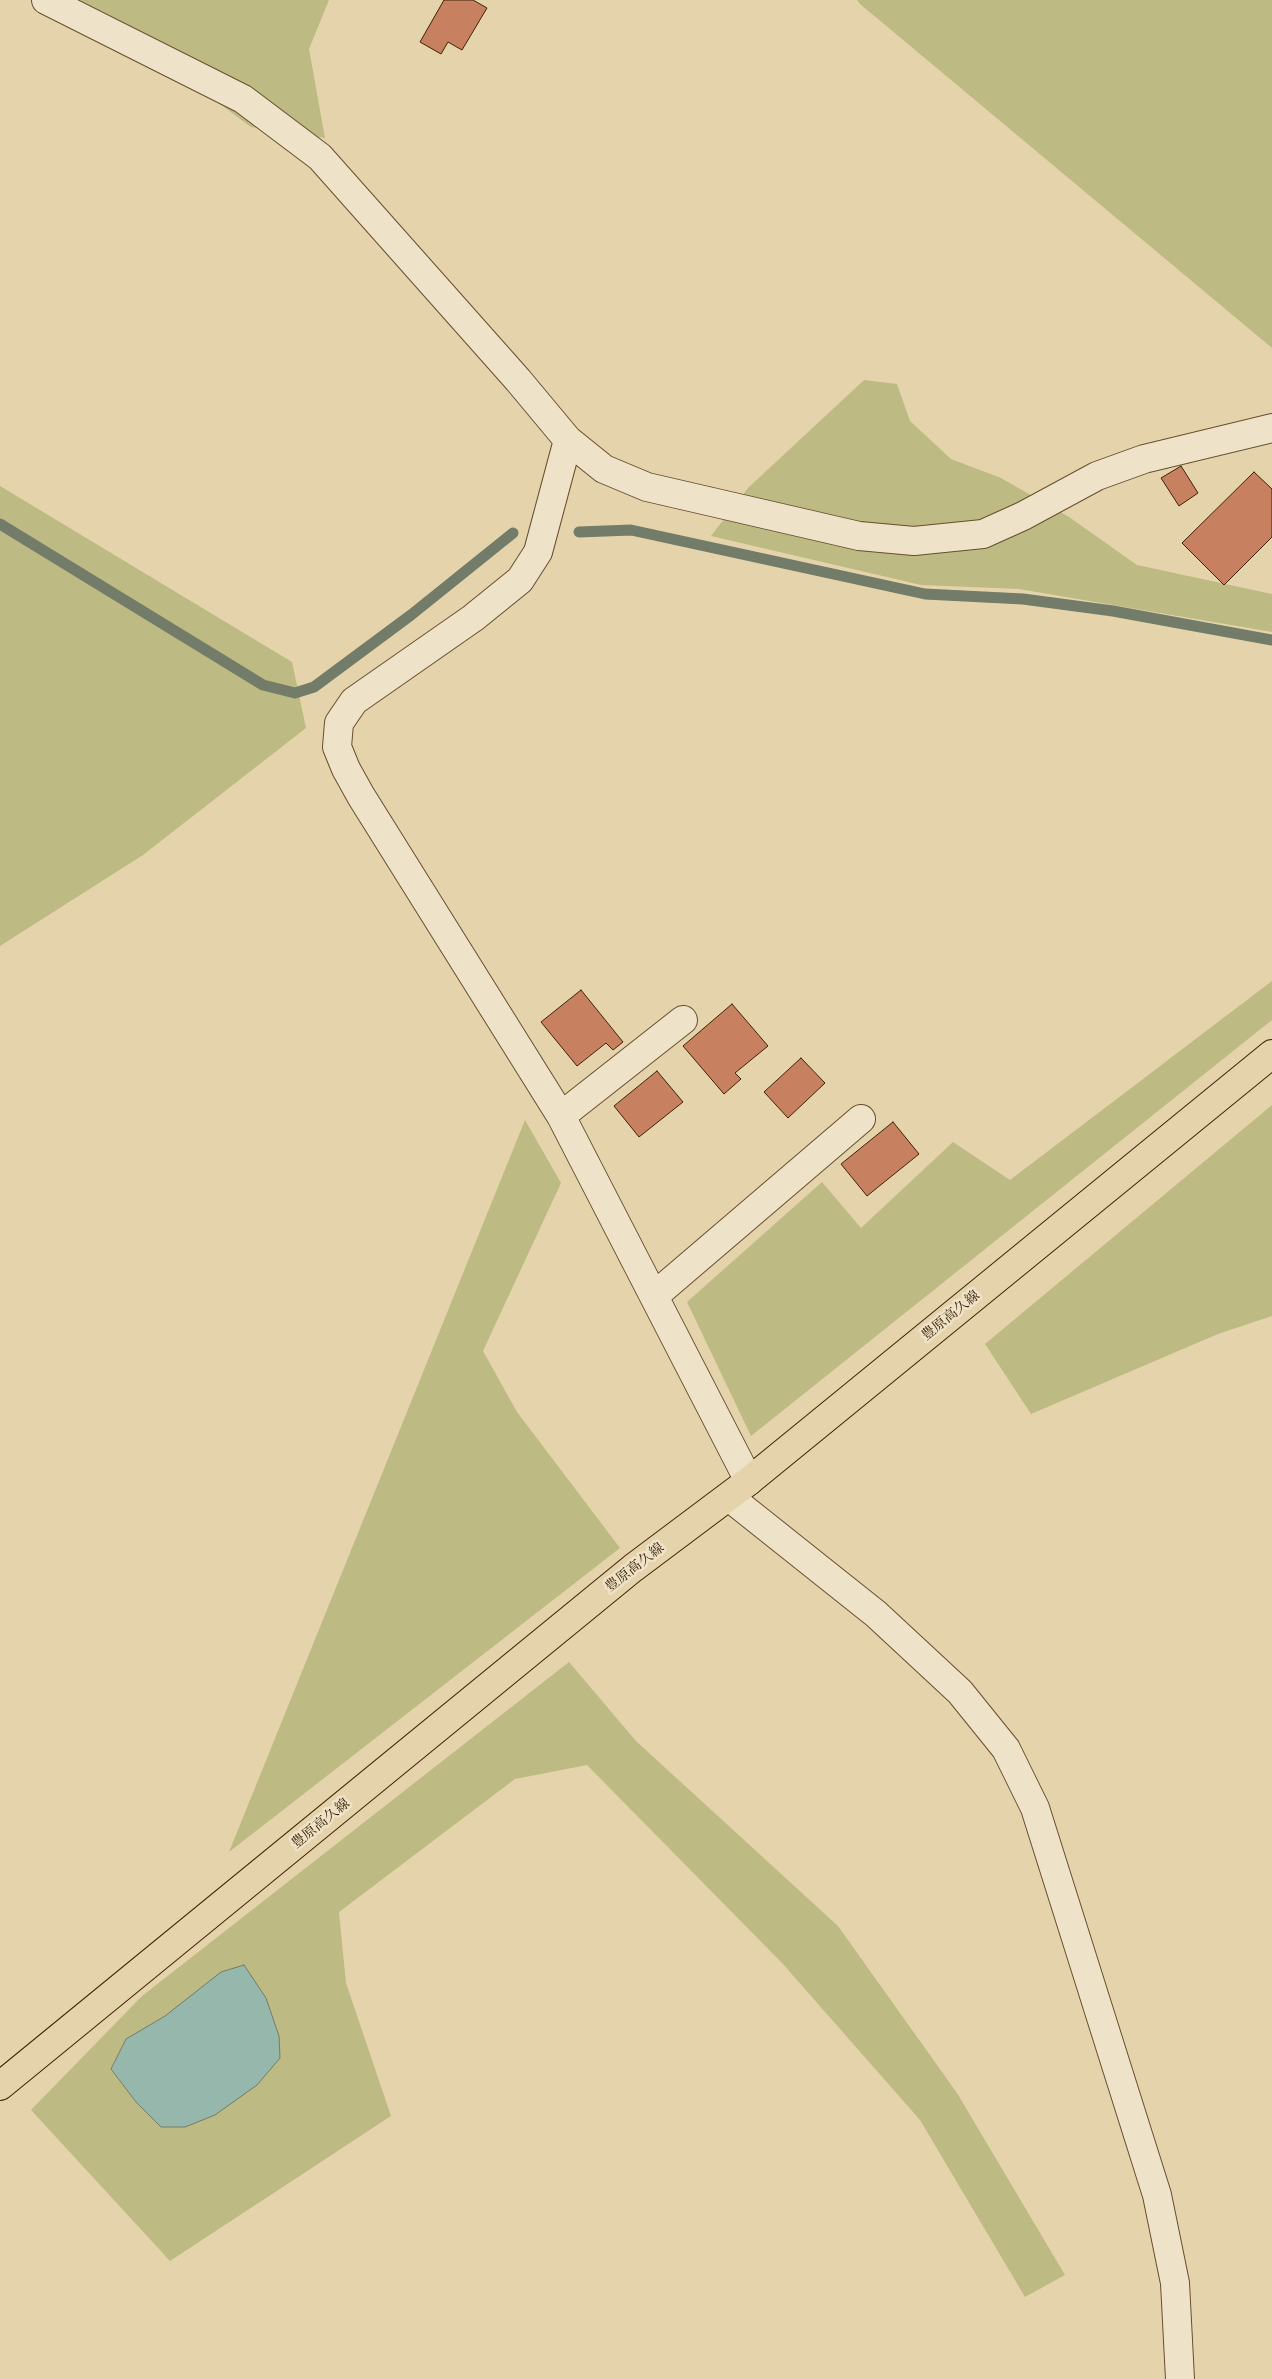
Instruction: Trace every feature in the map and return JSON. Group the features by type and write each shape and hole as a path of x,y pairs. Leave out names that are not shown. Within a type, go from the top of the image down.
{"main road":[{"name":"豊原高久線","path":"0,2086 633,1568 739,1489 1272,1054"}],"street":[{"path":"46,0 243,100 320,157 518,380 568,440 604,468 647,487 859,536 914,541 983,534 1023,516 1097,476 1129,464 1272,428"},
{"path":"568,440 538,552 520,580 473,618 354,701 339,723 337,747 346,769 361,796 561,1116 654,1296 739,1489 960,1692 1006,1748 1035,1808 1157,2195 1175,2283 1180,2379"},
{"path":"561,1116 683,1020"},
{"path":"654,1296 861,1119"}],"shaded area":[{"path":"79,0 329,0 309,49 325,138 251,127"},
{"path":"857,0 1272,0 1272,348 860,4"},
{"path":"864,380 897,384 910,421 951,459 1001,478 1069,517 1137,565 1272,594 1272,632 1019,589 921,585 711,536 748,488"},
{"path":"0,486 292,662 306,728 143,855 0,946"},
{"path":"1272,981 1272,1020 751,1436 687,1302 822,1182 861,1228 953,1142 1010,1180"},
{"path":"1272,1105 1272,1316 1218,1334 1031,1414 985,1344"},
{"path":"525,1120 561,1183 483,1351 517,1412 620,1548 229,1852"},
{"path":"569,1662 636,1741 838,1926 957,2093 1065,2275 1025,2297 920,2120 782,1963 587,1765 515,1779 339,1912 346,1983 391,2116 170,2261 31,2110 142,1996","holes":["165,2016 161,2127 136,2102 111,2069 126,2039"]}],"water":[{"path":"244,1965 266,1998 279,2036 280,2058 257,2085 215,2115 185,2127 161,2127 136,2102 111,2069 126,2039 165,2016 221,1972"}],"building":[{"path":"444,0 473,0 487,8 462,50 448,42 441,54 420,42"},
{"path":"1181,466 1198,493 1179,506 1161,478"},
{"path":"1254,472 1272,489 1272,537 1224,585 1182,543"},
{"path":"581,990 623,1042 613,1050 606,1043 577,1066 541,1022"},
{"path":"732,1004 768,1046 735,1073 741,1079 724,1094 683,1046"},
{"path":"801,1058 825,1083 788,1118 764,1092"},
{"path":"657,1071 683,1102 639,1137 614,1106"},
{"path":"893,1122 919,1154 867,1196 841,1164"}],"waterway":[{"path":"0,524 263,685 295,693 314,687 411,615 513,533"},
{"path":"579,532 631,530 925,594 1023,599 1113,611 1272,640"}]}
